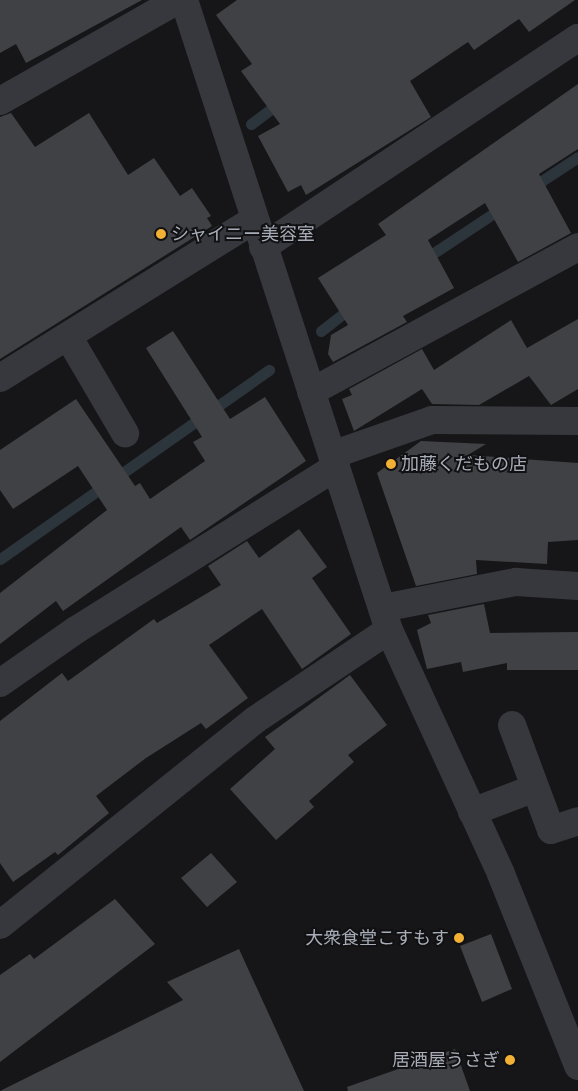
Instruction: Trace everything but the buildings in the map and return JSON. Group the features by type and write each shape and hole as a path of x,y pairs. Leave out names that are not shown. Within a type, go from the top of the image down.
{"street":[{"path":"0,101 178,0"},
{"path":"184,0 254,220 386,619 472,812 578,1066"},
{"path":"263,247 578,38"},
{"path":"0,378 254,220"},
{"path":"311,392 578,247"},
{"path":"68,336 125,433"},
{"path":"0,683 76,630 334,461 432,420 578,421"},
{"path":"0,925 255,720 386,619 516,582 578,586"},
{"path":"512,726 551,830 578,821"},
{"path":"472,812 535,788"}],"waterway":[{"path":"251,124 281,101"},
{"path":"531,188 578,157"},
{"path":"423,260 503,207"},
{"path":"321,331 353,306"},
{"path":"0,559 269,370"}],"place":[{"name":"シャイニー美容室","path":"161,234"},
{"name":"加藤くだもの店","path":"391,464"},
{"name":"大衆食堂こすもす","path":"459,938"},
{"name":"居酒屋うさぎ","path":"510,1060"}]}
